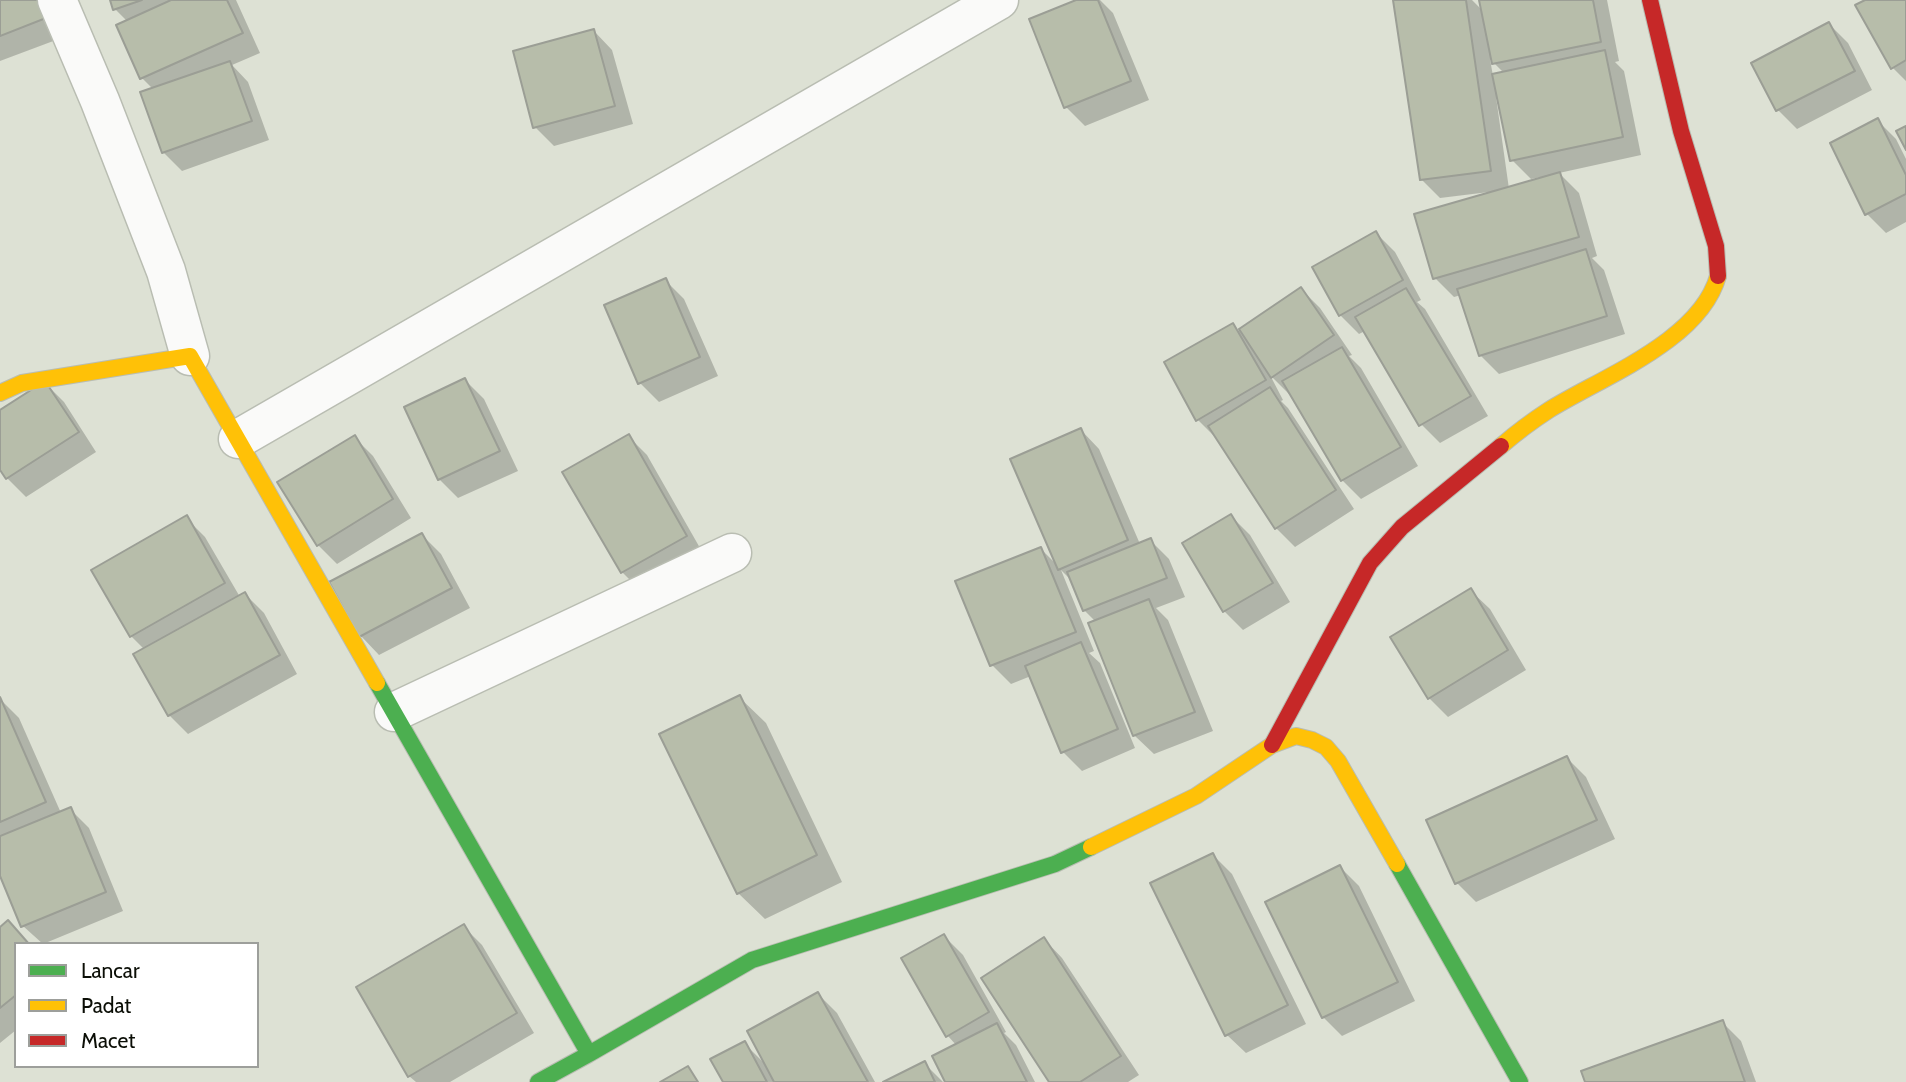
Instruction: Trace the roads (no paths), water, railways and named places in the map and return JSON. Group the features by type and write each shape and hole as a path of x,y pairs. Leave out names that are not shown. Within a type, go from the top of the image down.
{"street":[{"path":"57,0 100,101 166,271 190,356 590,1054"},
{"path":"238,439 999,0"},
{"path":"1272,745 1370,562 1402,527 1540,416 1667,341 1698,312 1714,290 1719,272 1716,246 1681,131 1650,0"},
{"path":"0,393 22,383 190,356"},
{"path":"394,712 732,553"},
{"path":"538,1082 752,960 1055,864 1196,796 1272,745 1296,736 1326,747 1339,761 1520,1082"}]}
